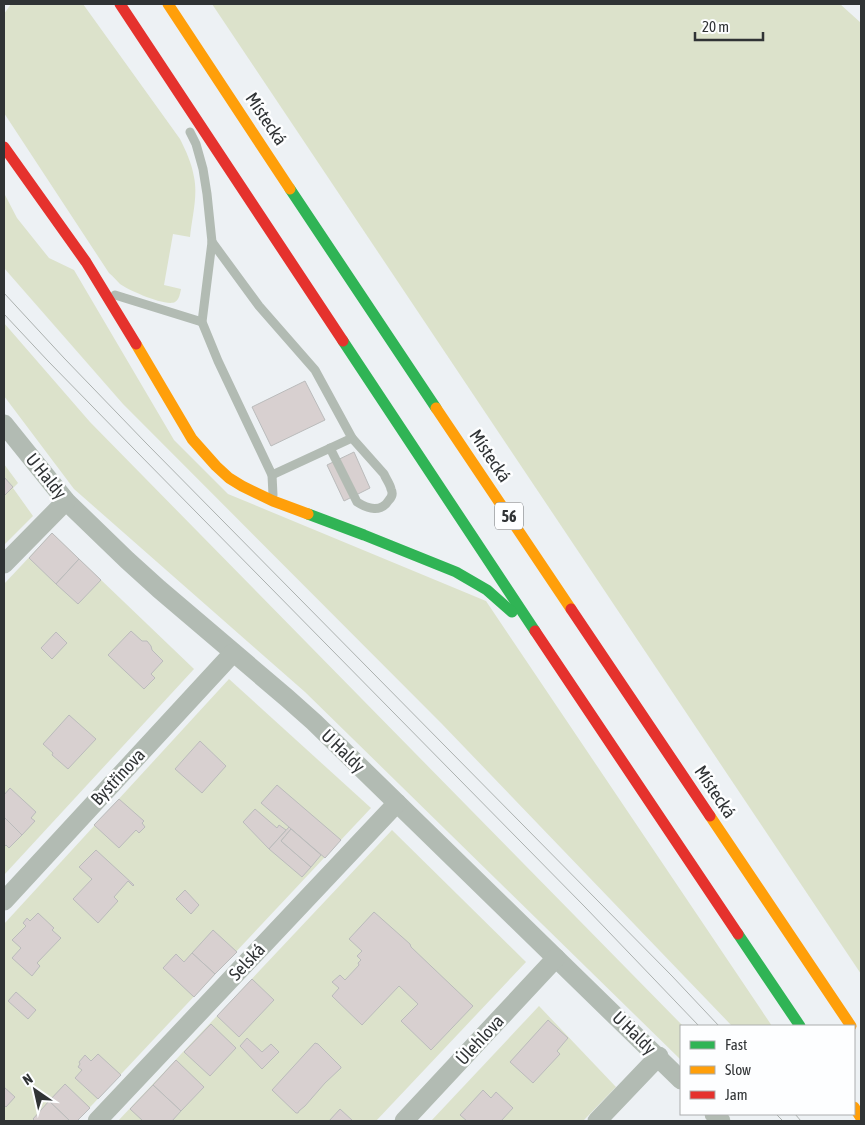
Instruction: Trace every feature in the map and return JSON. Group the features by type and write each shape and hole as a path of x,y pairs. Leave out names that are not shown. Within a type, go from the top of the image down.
{"highway":[{"name":"56","path":"120,4 542,642 799,1025"},
{"name":"Místecká","path":"168,4 426,393 851,1025"},
{"path":"4,147 67,234 105,292 192,439 229,478 273,501 456,572 487,590 542,642"}],"street":[{"name":"U Haldy","path":"4,424 66,501 143,575 307,716 680,1079"},
{"path":"4,564 66,501"},
{"name":"Bystřinova","path":"4,901 233,652"},
{"name":"Selská","path":"97,1121 397,804"},
{"name":"Úlehlova","path":"404,1121 556,958"},
{"path":"597,1121 658,1056"}],"lane":[{"path":"160,65 196,144 207,194 212,242 202,322 218,361 272,475 273,501"},
{"path":"212,242 259,306 315,370 352,438 384,474 392,488 389,502 378,509 364,506 357,502 330,448"},
{"path":"105,292 202,322"},
{"path":"272,475 352,438"}],"green space":[{"path":"11,4 83,4 180,139 192,167 195,192 190,237 173,234 164,285 181,289 175,302 164,302 139,294 120,284 109,273 4,113 4,14"},
{"path":"212,4 840,4 861,23 861,974"},
{"path":"4,193 17,218 49,258 74,270 174,440 228,494 486,601 771,1025 731,1025 442,724 123,404 4,268"},
{"path":"4,323 90,422 682,1025 680,1025 680,1059 305,692 74,489 4,396"},
{"path":"4,464 18,483 13,488 33,516 4,545"},
{"path":"52,533 194,669 4,875 4,584"},
{"path":"229,679 371,808 77,1121 4,1121 4,924"},
{"path":"392,830 526,962 376,1121 118,1121"},
{"path":"539,1006 616,1087 583,1121 431,1121"}],"building":[{"path":"305,381 325,420 271,446 252,407"},
{"path":"354,452 370,488 344,501 327,465"},
{"path":"4,477 13,487 4,496"},
{"path":"52,533 79,559 56,584 29,558"},
{"path":"79,559 101,580 78,604 56,584"},
{"path":"131,631 142,641 147,641 152,650 163,661 151,674 155,678 144,689 108,655"},
{"path":"56,632 67,643 52,659 41,648"},
{"path":"69,715 96,739 68,769 43,744"},
{"path":"200,741 226,766 202,793 175,769"},
{"path":"277,785 341,840 325,858 261,803"},
{"path":"10,788 36,812 31,818 35,821 22,835 4,817 4,795"},
{"path":"119,799 144,821 142,823 145,827 139,833 136,830 119,848 94,825"},
{"path":"255,809 277,828 279,825 286,830 269,849 243,822"},
{"path":"4,817 22,835 9,848 6,845 4,847"},
{"path":"289,827 291,829 281,841 311,867 302,877 269,849"},
{"path":"291,829 321,855 311,867 281,841"},
{"path":"96,850 134,885 128,881 114,897 118,901 98,923 73,899 92,879 79,867"},
{"path":"185,890 199,905 191,914 176,899"},
{"path":"374,912 410,944 473,1006 431,1050 401,1021 418,1004 399,986 362,1025 332,996 339,988 332,982 340,975 345,980 359,965 358,963 361,960 357,956 362,951 349,939"},
{"path":"38,913 54,928 52,930 61,938 37,963 40,966 32,976 12,958 21,948 12,940 26,926 23,923 27,918 30,921"},
{"path":"213,930 237,952 215,974 192,953"},
{"path":"192,953 215,974 194,997 163,968 176,954 184,962"},
{"path":"252,979 274,1000 239,1037 217,1016"},
{"path":"16,992 36,1010 28,1019 8,1001"},
{"path":"548,1020 568,1038 557,1051 560,1054 533,1083 510,1062"},
{"path":"211,1024 236,1048 210,1076 184,1052"},
{"path":"247,1038 262,1052 271,1044 279,1052 262,1069 240,1046"},
{"path":"315,1043 341,1068 296,1113 272,1090"},
{"path":"98,1054 121,1075 98,1099 75,1078 82,1070 78,1067 79,1062 85,1055 91,1061"},
{"path":"176,1060 204,1087 181,1111 153,1085"},
{"path":"65,1084 90,1108 77,1121 70,1121 49,1101"},
{"path":"153,1085 181,1111 172,1121 143,1121 130,1109"},
{"path":"4,1087 15,1097 6,1107 4,1105"},
{"path":"483,1090 491,1098 496,1092 513,1108 501,1121 467,1121 460,1115"},
{"path":"49,1101 70,1121 35,1121 33,1119"},
{"path":"340,1109 353,1121 329,1121"}],"tram line":[{"path":"4,293 146,443 718,1025"},
{"path":"4,314 135,450 585,907 698,1025"},
{"path":"777,1115 783,1121"},
{"path":"796,1115 801,1121"}],"traffic: fast":[{"path":"290,189 436,408"},
{"path":"343,341 535,631"},
{"path":"308,514 456,572 487,590 512,612"},
{"path":"738,934 799,1025"}],"traffic: slow":[{"path":"168,4 290,189"},
{"path":"136,344 192,439 216,466 229,478 242,486 273,501 308,514"},
{"path":"436,408 571,609"},
{"path":"710,816 850,1025"},
{"path":"855,1109 861,1118"}],"traffic: jam":[{"path":"120,4 343,341"},
{"path":"4,147 86,262 136,344"},
{"path":"571,609 710,816"},
{"path":"535,631 738,934"}]}
